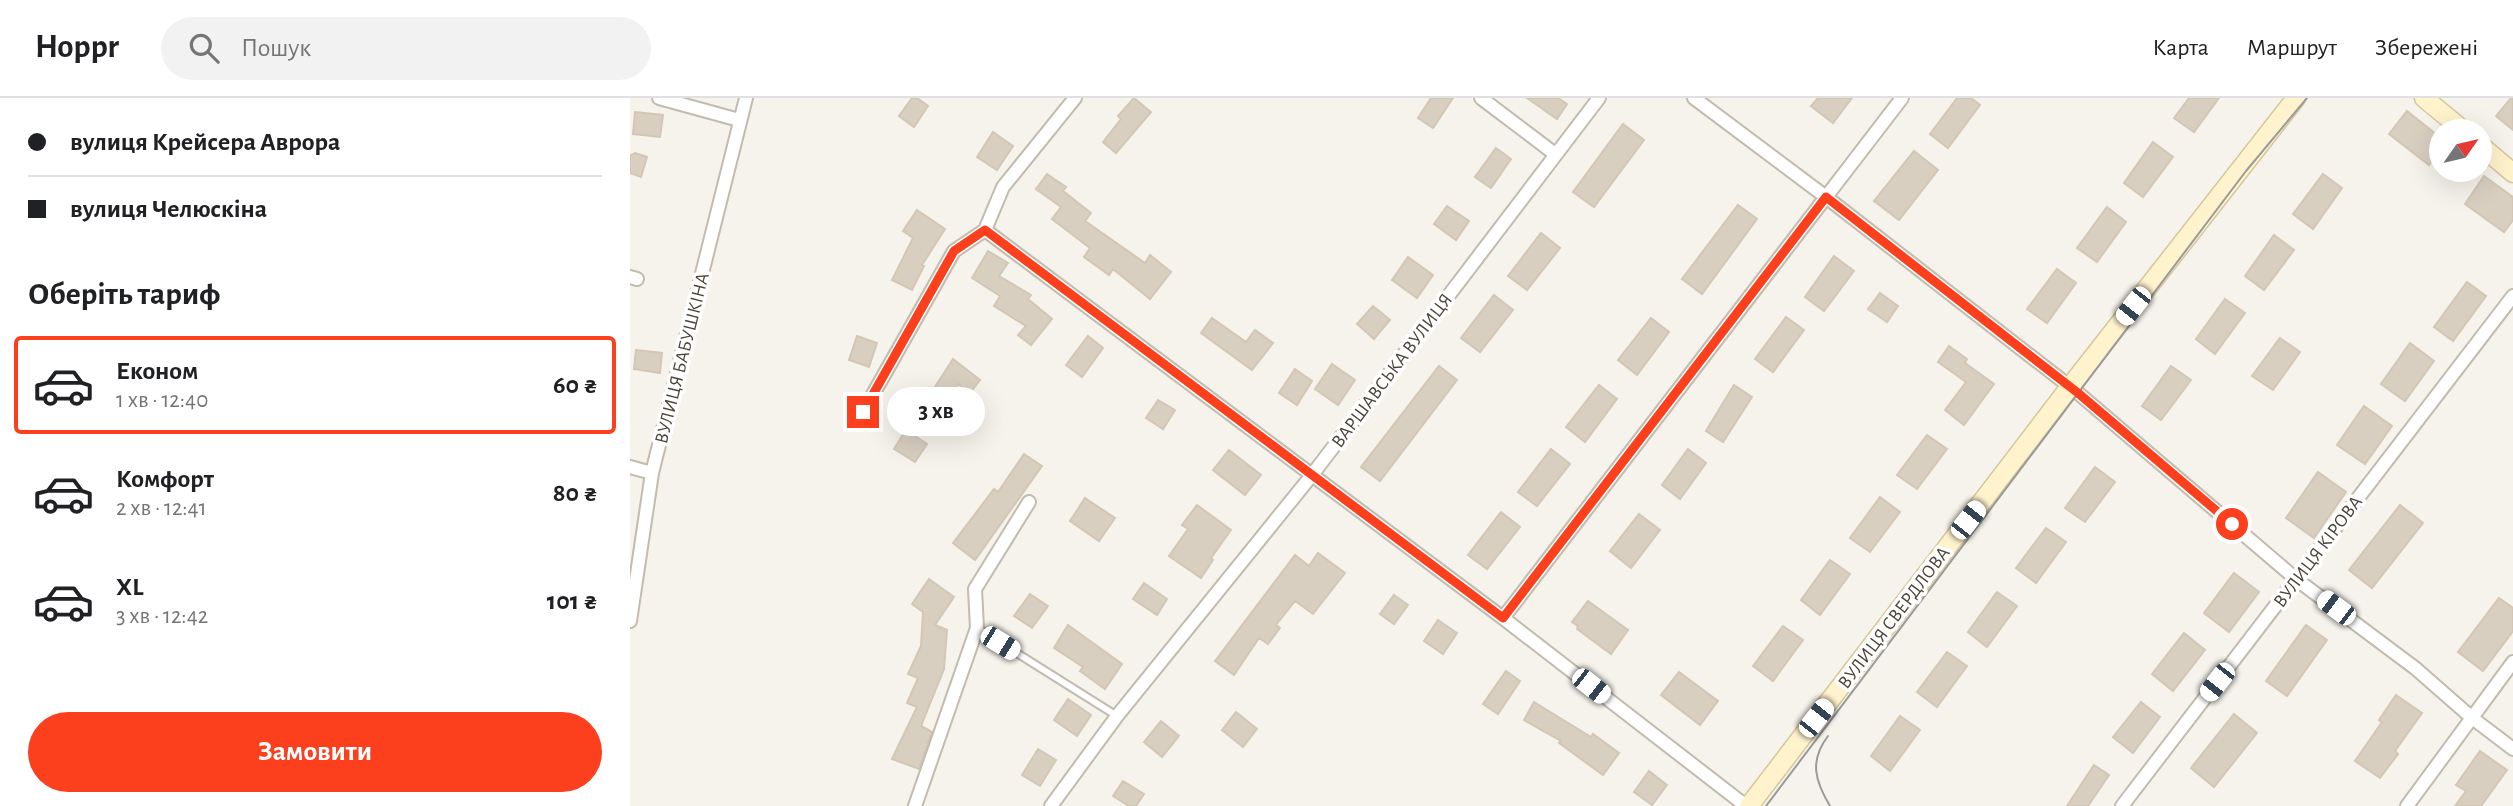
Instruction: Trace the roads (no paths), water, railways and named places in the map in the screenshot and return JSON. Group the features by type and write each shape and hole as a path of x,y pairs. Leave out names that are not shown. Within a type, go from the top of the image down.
{"street":[{"path":"659,98 739,120"},
{"name":"ВУЛИЦЯ БАБУШКІНА","path":"630,621 652,473 746,98"},
{"path":"863,412 954,251 985,230 1003,187 1075,98"},
{"path":"1481,98 1555,154"},
{"name":"ВАРШАВСЬКА ВУЛИЦЯ","path":"1051,806 1117,716 1312,475 1598,98"},
{"path":"1694,98 1826,197 2069,388 2296,579 2415,668 2513,749"},
{"path":"1503,618 1902,98"},
{"name":"ВУЛИЦЯ СВЕРДЛОВА","path":"1747,806 2296,98"},
{"path":"2424,98 2449,119"},
{"path":"2492,155 2513,173"},
{"path":"985,230 1503,618 1747,806"},
{"name":"ВУЛИЦЯ КІРОВА","path":"2122,806 2513,296"},
{"path":"630,467 652,473"},
{"path":"915,806 977,628 975,589 1029,502"},
{"path":"2407,806 2513,662"}],"lane":[{"path":"977,628 1117,716"}],"tram line":[{"path":"1766,806 2246,171 2307,98"},
{"path":"1828,736 1818,754 1816,771 1830,806"}]}
